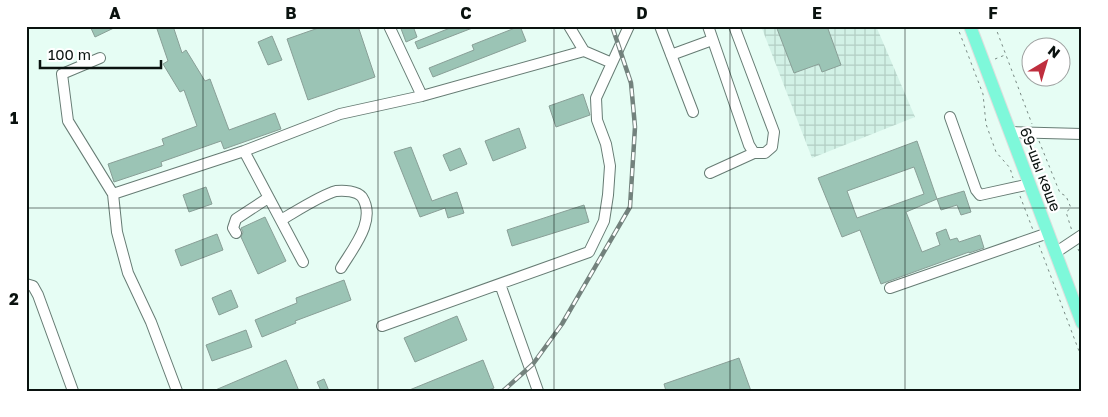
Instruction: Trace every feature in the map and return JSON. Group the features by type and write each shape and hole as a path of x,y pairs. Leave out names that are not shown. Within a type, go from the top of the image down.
{"main road":[{"name":"69-шы көше","path":"970,26 1082,323"}],"lane":[{"path":"389,26 422,96"},
{"path":"569,26 584,51 612,63"},
{"path":"382,326 588,252 604,221 610,166 606,144 597,120 596,98 630,26"},
{"path":"660,26 693,112"},
{"path":"708,26 749,145 754,153"},
{"path":"710,173 754,153 764,153 770,149 774,139 774,132 734,26"},
{"path":"671,55 712,40"},
{"path":"112,194 244,151 340,114 422,96 584,51"},
{"path":"100,58 62,74 68,121 112,194 117,232 128,273 151,322 177,391"},
{"path":"950,117 976,190 980,195 1030,184"},
{"path":"1010,132 1082,134"},
{"path":"244,151 303,262"},
{"path":"281,220 337,191 352,192 360,195 366,205 364,229 341,268"},
{"path":"236,233 234,228 236,219 268,198"},
{"path":"890,288 1048,233"},
{"path":"1055,253 1078,237"},
{"path":"26,284 33,286 38,295 73,391"},
{"path":"500,284 538,391"}],"path":[{"path":"995,26 1060,193 1066,196 1070,208 1066,212 1078,237 1082,257"}],"shaded area":[{"path":"761,26 876,26 915,117 812,158"}],"building":[{"path":"90,26 118,26 95,37"},
{"path":"156,26 173,26 182,53 186,50 205,81 210,79 229,130 275,113 281,129 224,149 221,141 161,162 162,166 114,182 108,164 164,145 162,139 197,126 184,90 180,92 163,64 168,61"},
{"path":"324,26 358,26 375,77 308,100 287,39"},
{"path":"400,26 413,26 417,37 406,42"},
{"path":"455,26 475,27 418,49 415,42"},
{"path":"520,26 526,41 433,77 429,68 474,50 472,45"},
{"path":"776,26 827,26 841,65 822,72 819,64 794,73"},
{"path":"272,36 282,60 268,65 258,42"},
{"path":"583,94 590,115 556,127 549,106"},
{"path":"519,128 526,148 493,161 485,141"},
{"path":"917,141 937,199 906,212 922,252 940,245 936,233 946,229 950,240 957,238 959,242 980,235 984,248 881,284 860,230 842,237 818,178","holes":["914,167 924,194 857,218 847,191"]},
{"path":"411,147 432,201 457,192 464,213 448,218 445,208 420,217 394,152"},
{"path":"460,148 467,164 450,171 443,155"},
{"path":"206,187 212,204 189,212 183,195"},
{"path":"964,191 971,212 961,215 957,205 941,210 937,199"},
{"path":"584,205 589,222 512,246 507,230"},
{"path":"265,217 286,261 258,274 241,237 243,232 241,228"},
{"path":"217,234 223,250 181,266 175,250"},
{"path":"344,280 351,300 295,321 296,323 262,337 255,320 297,303 296,298"},
{"path":"231,290 238,307 219,315 212,298"},
{"path":"457,316 467,340 415,362 404,338"},
{"path":"246,330 252,347 212,361 206,345"},
{"path":"739,358 751,391 666,391 664,384"},
{"path":"286,360 299,391 213,391"},
{"path":"483,360 494,388 486,391 407,391"},
{"path":"324,379 329,391 321,391 317,382"}],"railway":[{"path":"503,391 533,364 562,324 630,207 635,127 631,83 612,26"}]}
